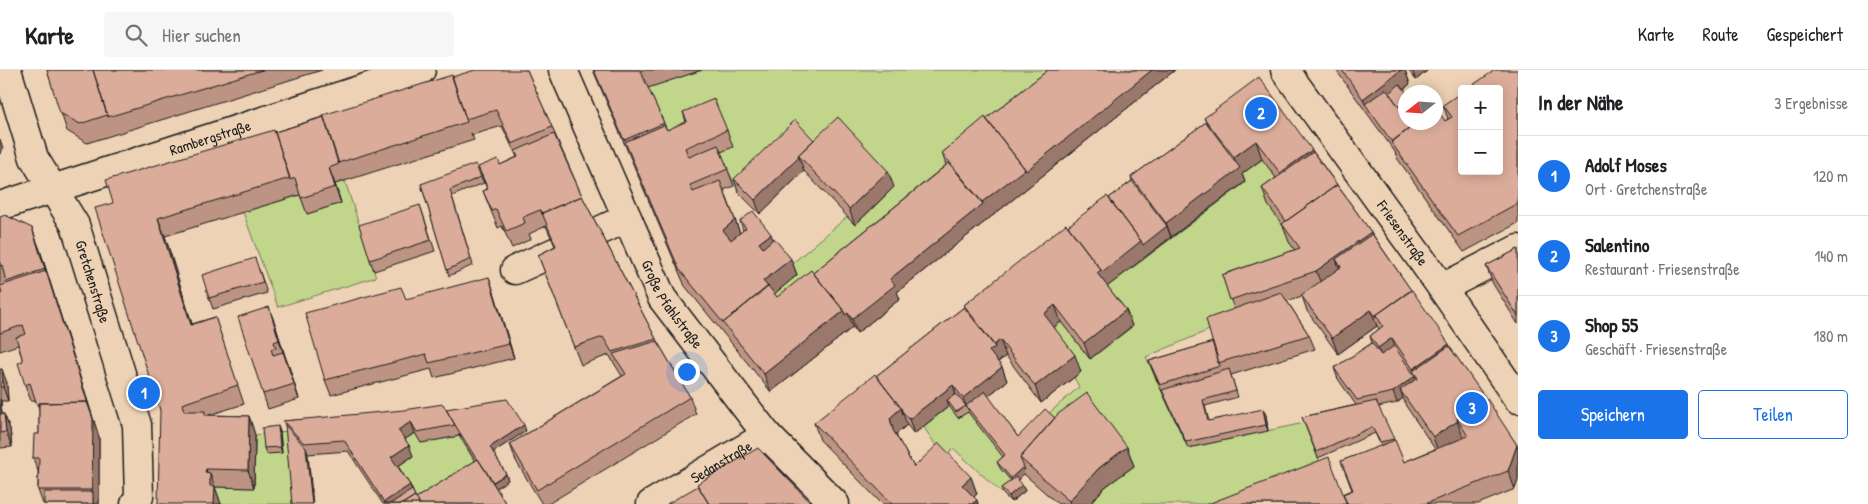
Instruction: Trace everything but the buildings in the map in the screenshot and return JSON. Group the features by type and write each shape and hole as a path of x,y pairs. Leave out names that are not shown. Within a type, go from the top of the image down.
{"street":[{"name":"Gretchenstraße","path":"7,70 34,158 55,189 75,225 139,429 139,497 135,504"},
{"name":"Rambergstraße","path":"0,206 421,70"},
{"name":"Große Pfahlstraße","path":"563,70 662,298 767,435 835,504"},
{"name":"Friesenstraße","path":"1285,70 1442,288 1518,399"},
{"path":"597,232 627,218"},
{"path":"1442,288 1518,249"},
{"path":"515,270 557,251"},
{"name":"Sedanstraße","path":"651,504 767,435"}],"green space":[{"path":"702,70 1071,70 783,315 769,298 789,266 847,217 855,225 894,187 821,155 800,135 739,193 724,162 673,147 647,88"},
{"path":"1263,159 1286,191 1293,239 1289,242 1307,267 1237,318 1146,357 1188,448 1304,423 1326,477 1256,504 1090,504 1105,487 1133,466 1065,432 1047,415 1079,387 1050,330 1061,322 1090,359 1132,327 1103,290 1245,183 1240,175"},
{"path":"345,181 376,277 278,307 243,212 301,195 308,214 341,203 335,184"},
{"path":"950,406 958,418 968,412 1007,461 1000,468 1015,485 1003,494 953,448 945,459 923,426"},
{"path":"287,431 293,504 216,504 212,487 254,488 255,435"},
{"path":"415,433 421,443 459,436 484,476 418,504 395,468 402,441"}],"place":[{"name":"Salentino","path":"1261,113"},
{"name":"Adolf Moses","path":"144,393"},
{"name":"Shop 55","path":"1472,408"}]}
